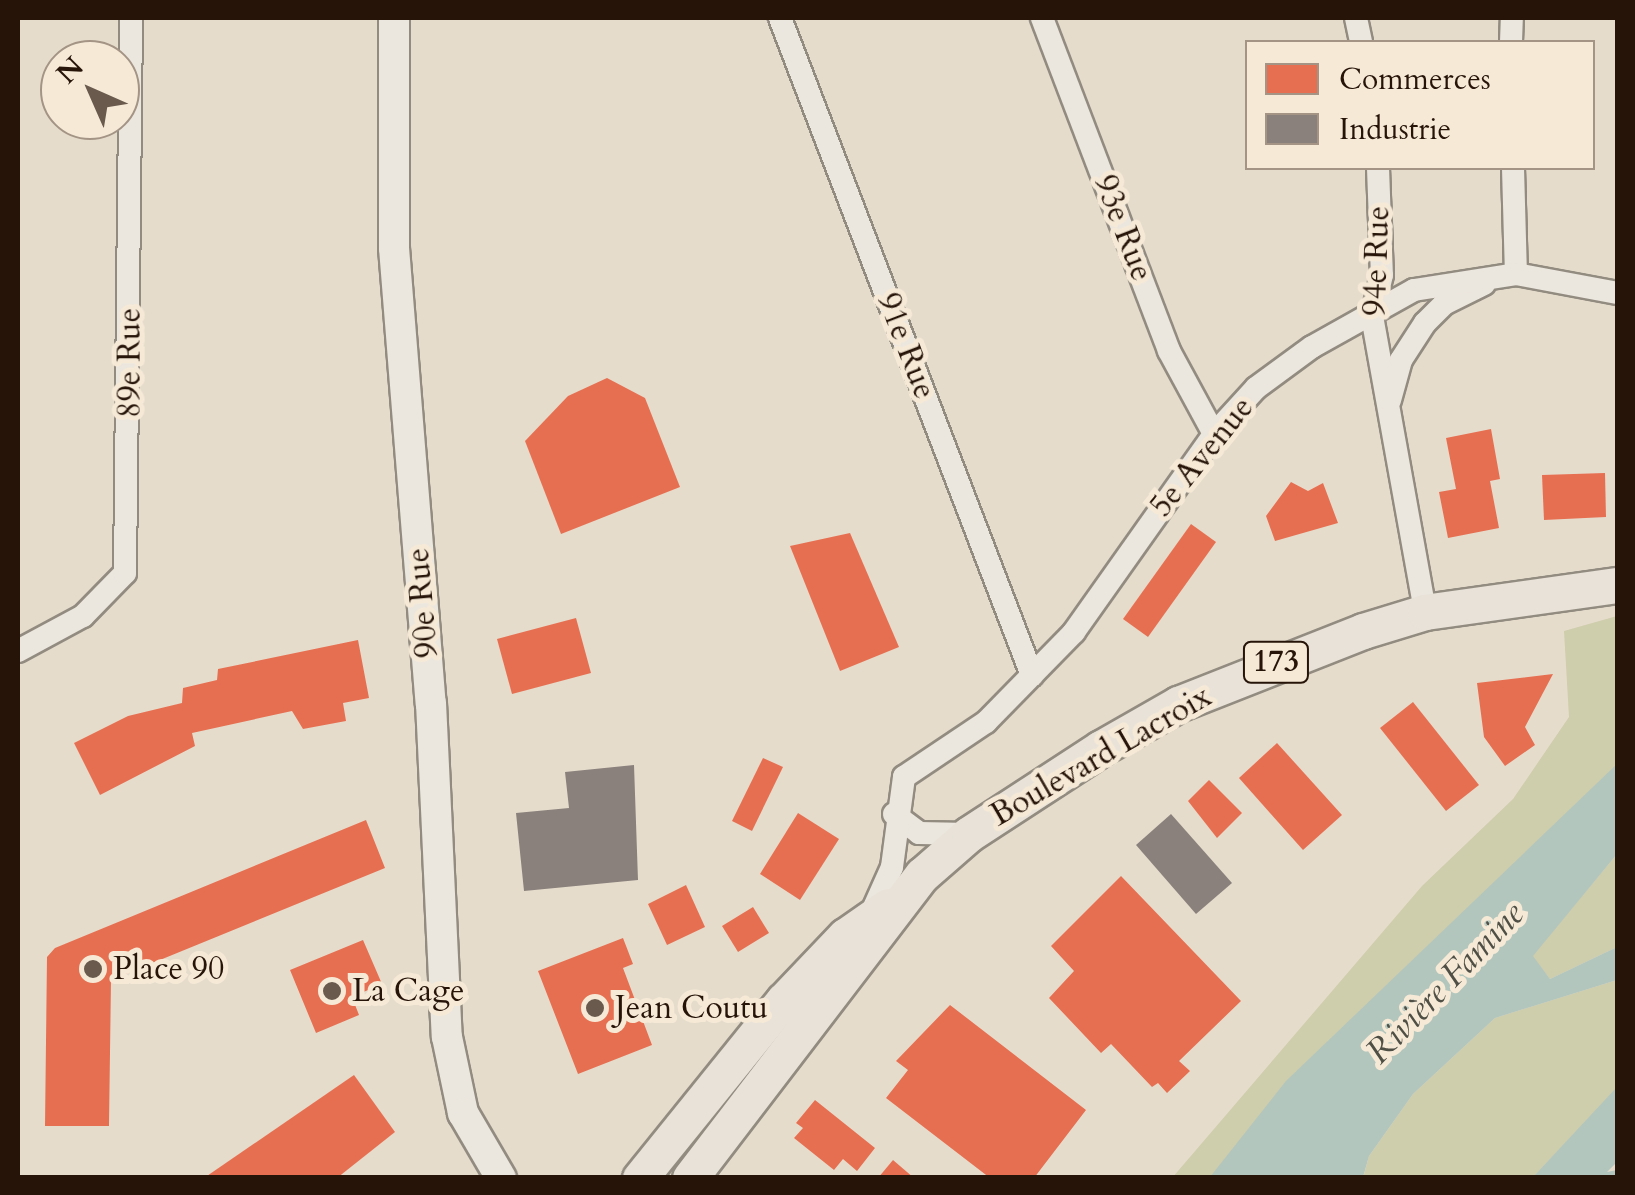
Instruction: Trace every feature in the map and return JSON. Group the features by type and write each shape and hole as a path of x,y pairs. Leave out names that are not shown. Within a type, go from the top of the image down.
{"main road":[{"name":"Boulevard Lacroix","path":"640,1178 783,1001 883,909 969,834 1178,704 1288,657 1425,612 1618,585"},
{"name":"Boulevard Lacroix","path":"690,1178 867,951 883,909"}],"street":[{"name":"89e Rue","path":"18,650 83,616 125,572 131,18"},
{"name":"90e Rue","path":"394,18 394,248 431,703 447,1037 463,1113 501,1178"},
{"name":"91e Rue","path":"780,18 1032,675"},
{"name":"93e Rue","path":"1042,18 1169,351 1214,434"},
{"name":"94e Rue","path":"1378,170 1382,276 1372,316 1425,612"},
{"path":"1514,170 1516,274"},
{"name":"5e Avenue","path":"883,909 892,867 894,814 904,777 986,722 1074,632 1214,434 1270,378 1414,290 1516,274 1618,293"},
{"name":"94e Rue","path":"1388,414 1400,360 1425,323 1470,288 1516,274"},
{"path":"894,814 919,832 969,834"}],"green space":[{"path":"1617,616 1617,767 1374,998 1211,1177 1172,1178 1422,886 1513,799 1569,717 1564,631"},
{"path":"1617,854 1617,947 1550,979 1532,956"},
{"path":"1617,980 1617,1089 1533,1177 1363,1178 1369,1156 1413,1094 1495,1018"}],"water":[{"name":"Rivière Famine","path":"1617,764 1617,854 1533,956 1550,979 1617,947 1617,980 1495,1018 1413,1094 1369,1156 1363,1177 1210,1177 1286,1081"},
{"path":"1617,1087 1617,1162 1607,1172 1617,1170 1617,1177 1533,1177"}],"building: Commerces":[{"path":"607,378 645,398 680,487 561,534 525,441 568,396"},
{"path":"1491,429 1500,479 1490,481 1499,528 1448,538 1439,492 1456,489 1446,438"},
{"path":"1605,473 1606,517 1544,520 1542,475"},
{"path":"1291,482 1308,491 1323,483 1338,523 1275,541 1266,516"},
{"path":"1191,524 1216,542 1148,637 1123,619"},
{"path":"850,533 899,647 840,671 790,546"},
{"path":"576,618 591,673 512,694 497,639"},
{"path":"358,640 369,698 343,703 346,721 303,729 292,711 192,733 195,746 100,795 74,743 128,716 182,703 183,688 217,680 218,669"},
{"path":"1553,674 1525,727 1535,745 1505,766 1484,737 1477,683"},
{"path":"1413,702 1479,785 1446,811 1380,728"},
{"path":"1277,743 1342,815 1303,850 1239,778"},
{"path":"763,758 783,767 752,831 732,821"},
{"path":"1209,780 1242,813 1217,838 1188,801"},
{"path":"798,813 839,839 800,900 760,874"},
{"name":"Place 90","path":"366,820 385,868 111,980 109,1126 45,1126 47,957 55,948"},
{"path":"1121,876 1241,1001 1179,1061 1190,1071 1167,1093 1158,1083 1152,1087 1111,1044 1101,1053 1049,998 1074,971 1051,946"},
{"path":"686,885 705,927 667,945 648,904"},
{"path":"753,907 769,933 738,952 722,926"},
{"name":"Jean Coutu","path":"623,938 633,964 623,968 652,1045 578,1074 538,971"},
{"name":"La Cage","path":"363,940 382,984 352,997 359,1015 316,1033 290,970"},
{"path":"950,1005 1086,1110 1034,1178 990,1178 886,1098 908,1070 896,1061"},
{"path":"354,1075 395,1132 337,1178 204,1178"},
{"path":"815,1100 875,1148 857,1171 843,1159 834,1170 794,1138 803,1128 796,1123"},
{"path":"893,1160 914,1178 878,1178"}],"building: Industrie":[{"path":"634,765 638,880 524,891 516,813 569,808 565,772"},
{"path":"1171,814 1232,883 1196,914 1136,845"}],"place":[{"name":"Place 90","path":"93,969"},
{"name":"La Cage","path":"332,991"},
{"name":"Jean Coutu","path":"595,1008"}]}
